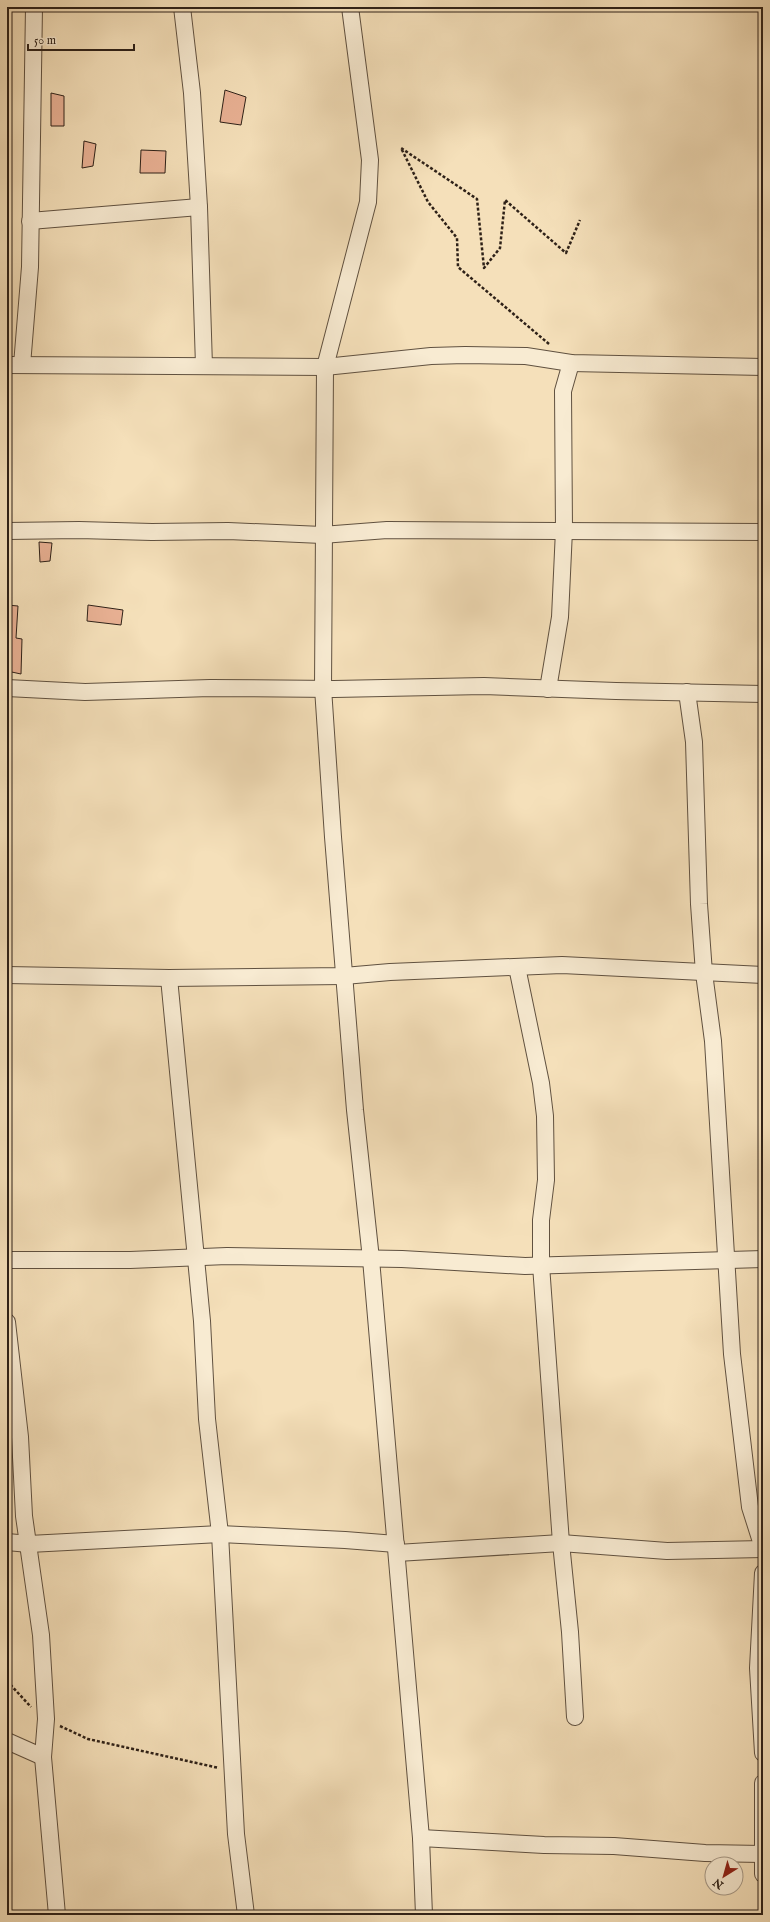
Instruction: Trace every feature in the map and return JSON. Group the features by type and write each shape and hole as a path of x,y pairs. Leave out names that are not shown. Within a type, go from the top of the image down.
{"street":[{"path":"34,7 30,267 14,365 325,367 431,356 465,355 526,356 571,363 763,367"},
{"path":"182,7 192,93 199,207 204,366"},
{"path":"350,7 370,160 368,202 325,367 322,534 323,688 355,1110 371,1259 421,1838 424,1915"},
{"path":"30,221 199,207"},
{"path":"548,689 560,617 564,530 563,391 571,363"},
{"path":"7,531 228,531 322,534 387,530 763,532"},
{"path":"7,688 85,692 210,688 484,686 763,694"},
{"path":"7,1542 29,1544 220,1534 345,1540 397,1549 561,1543 667,1551 763,1549 750,1507 732,1354 713,1040 704,973 699,904 694,742 687,692"},
{"path":"7,975 169,978 344,976 390,972 562,964 704,973 763,975"},
{"path":"517,967 541,1083 545,1116 546,1180 541,1220 541,1265 561,1543 570,1632 575,1717"},
{"path":"169,978 202,1321 207,1419 220,1534 234,1772 236,1834 246,1915"},
{"path":"7,1260 130,1260 226,1256 371,1259 503,1266 627,1264 727,1259 763,1259"},
{"path":"7,1322 20,1437 24,1516 41,1635 46,1719 43,1757 57,1915"},
{"path":"763,1573 758,1668 763,1752"},
{"path":"7,1741 43,1757"},
{"path":"763,1783 763,1874"},
{"path":"421,1838 544,1845 614,1846 705,1853 762,1854"}],"path":[{"path":"553,348 458,267 457,238 428,202 401,148 477,199 484,268 500,248 505,200 566,253 580,220"},
{"path":"7,1681 34,1711 46,1719 88,1740 234,1772"}],"building":[{"path":"225,90 246,97 241,125 220,122"},
{"path":"51,93 64,96 64,126 51,126"},
{"path":"84,141 96,144 93,166 82,168"},
{"path":"141,150 166,151 165,173 140,173"},
{"path":"39,542 52,543 50,561 40,562"},
{"path":"7,605 18,606 16,638 22,639 21,674 7,671"},
{"path":"88,605 123,610 121,625 87,621"}]}
